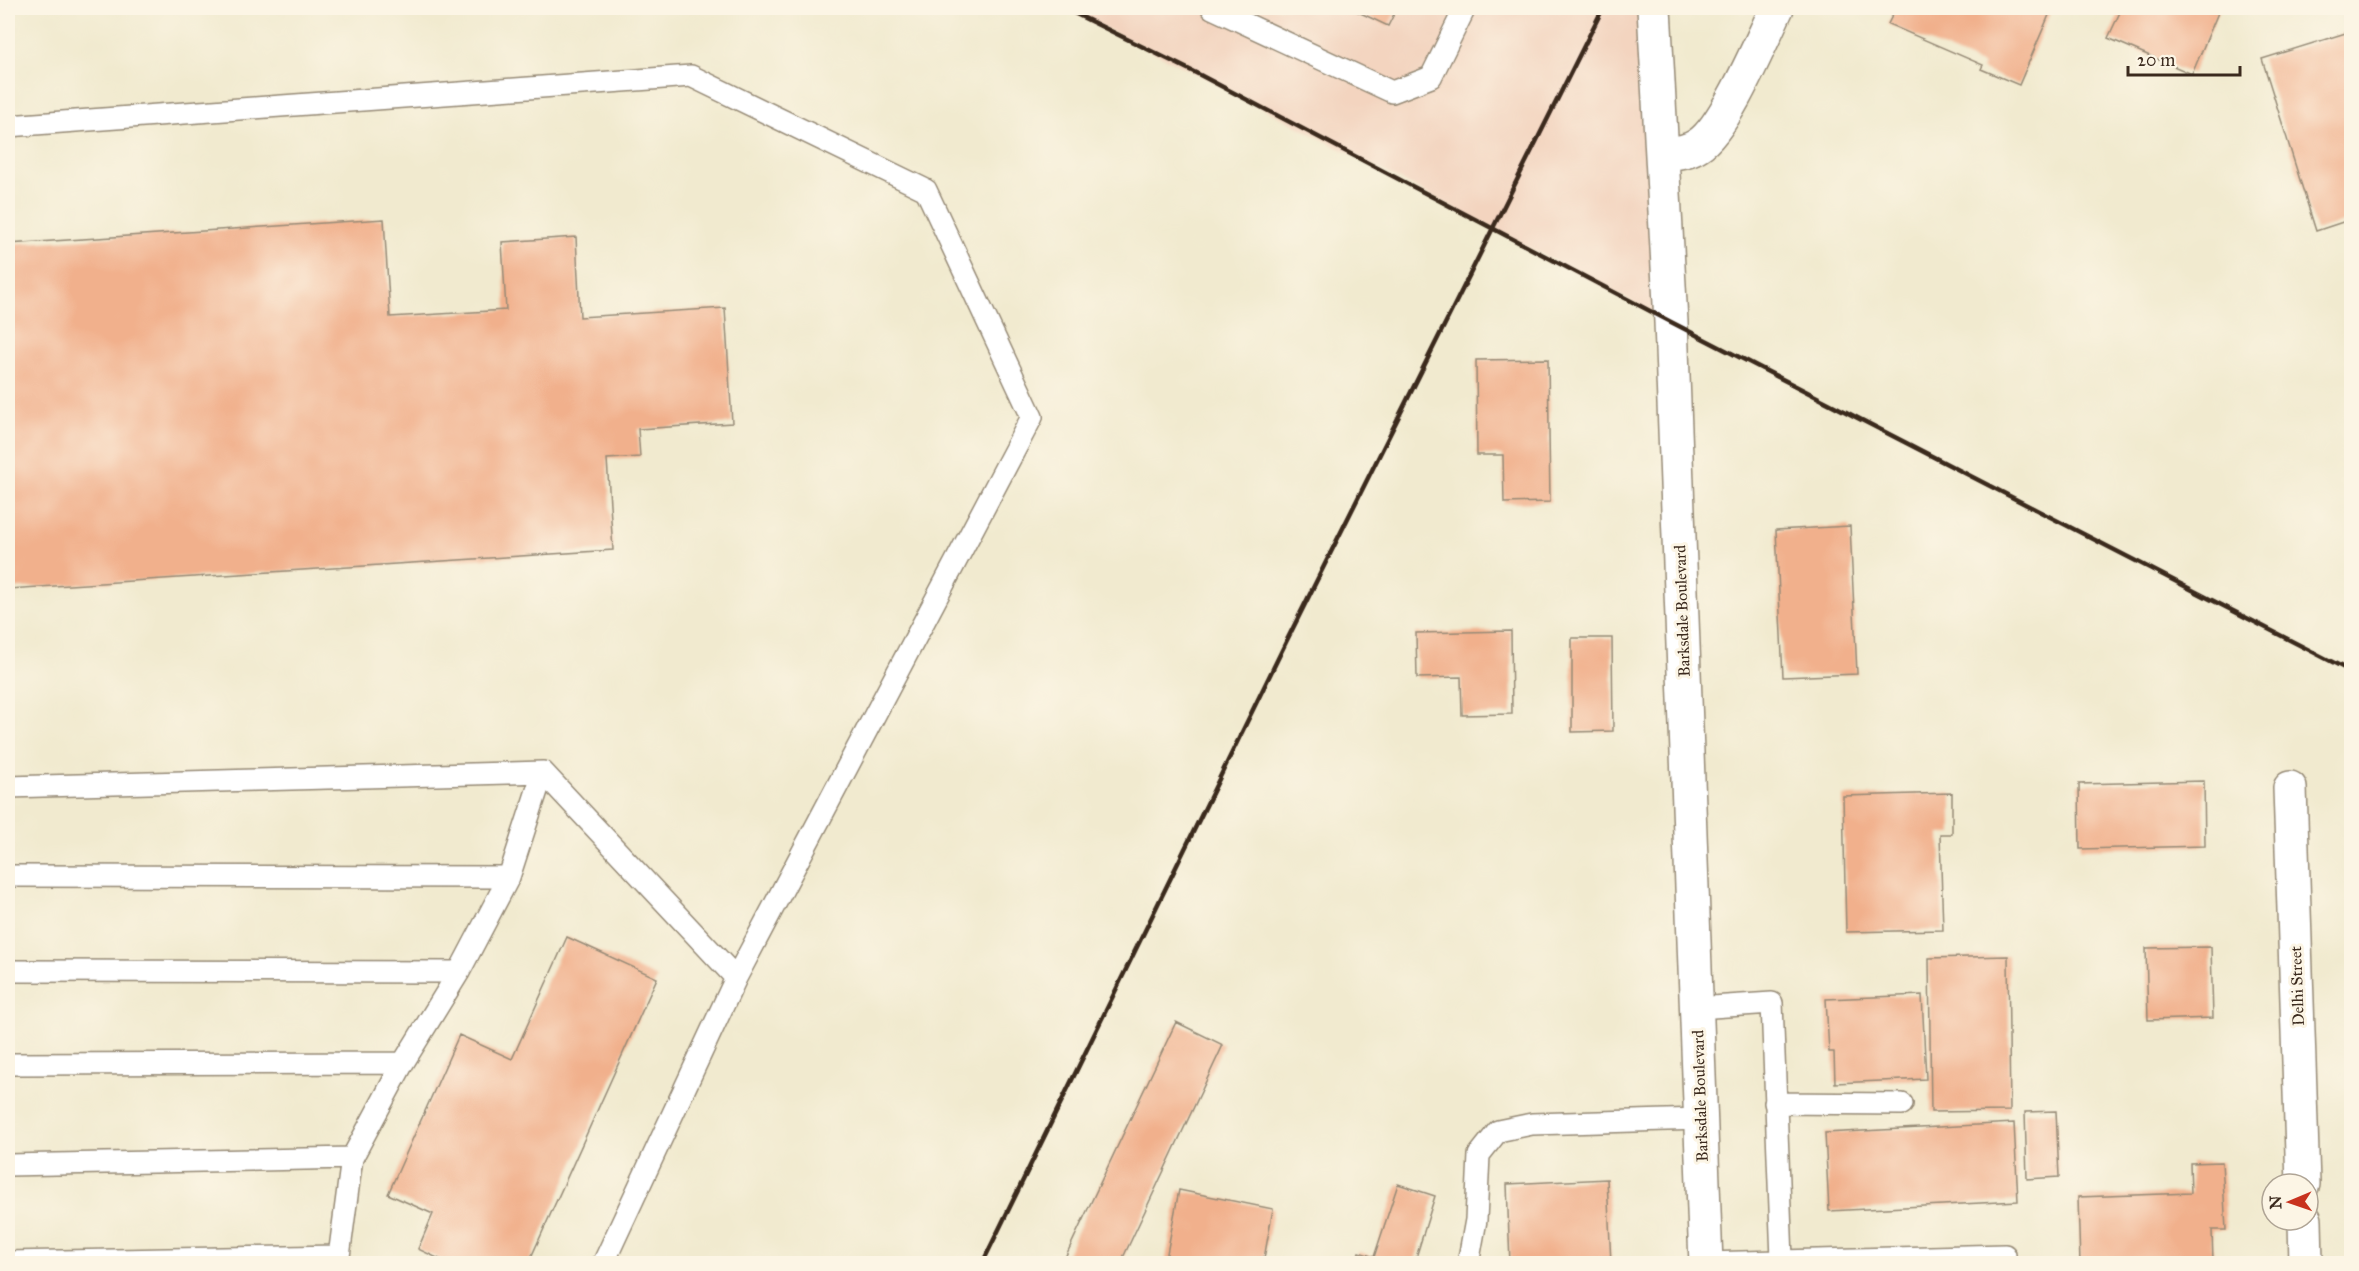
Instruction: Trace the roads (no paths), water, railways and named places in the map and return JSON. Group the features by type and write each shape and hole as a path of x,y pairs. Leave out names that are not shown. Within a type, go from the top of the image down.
{"main road":[{"name":"Barksdale Boulevard","path":"1654,8 1671,322 1706,1263"},
{"path":"1662,155 1685,151 1700,145 1712,132 1728,109 1777,8"},
{"name":"Delhi Street","path":"2290,788 2303,1172"},
{"path":"2305,1232 2306,1263"}],"lane":[{"path":"1212,8 1392,92 1431,77 1465,8"},
{"path":"8,126 691,76 926,190 1032,417 736,978 603,1263"},
{"path":"8,787 543,772 736,978"},
{"path":"8,1262 338,1260 352,1158 403,1063 459,972 509,878 543,772"},
{"path":"8,876 509,878"},
{"path":"8,971 459,972"},
{"path":"1697,1008 1772,1003 1782,1259"},
{"path":"8,1064 403,1063"},
{"path":"1775,1103 1902,1104"},
{"path":"1468,1263 1476,1220 1479,1155 1498,1131 1532,1124 1701,1119"},
{"path":"8,1165 352,1158"},
{"path":"1706,1263 1782,1259 2005,1255"}],"railway":[{"path":"1064,8 1200,75 1671,322 2352,672"},
{"path":"982,1264 1286,642 1603,8"}]}
